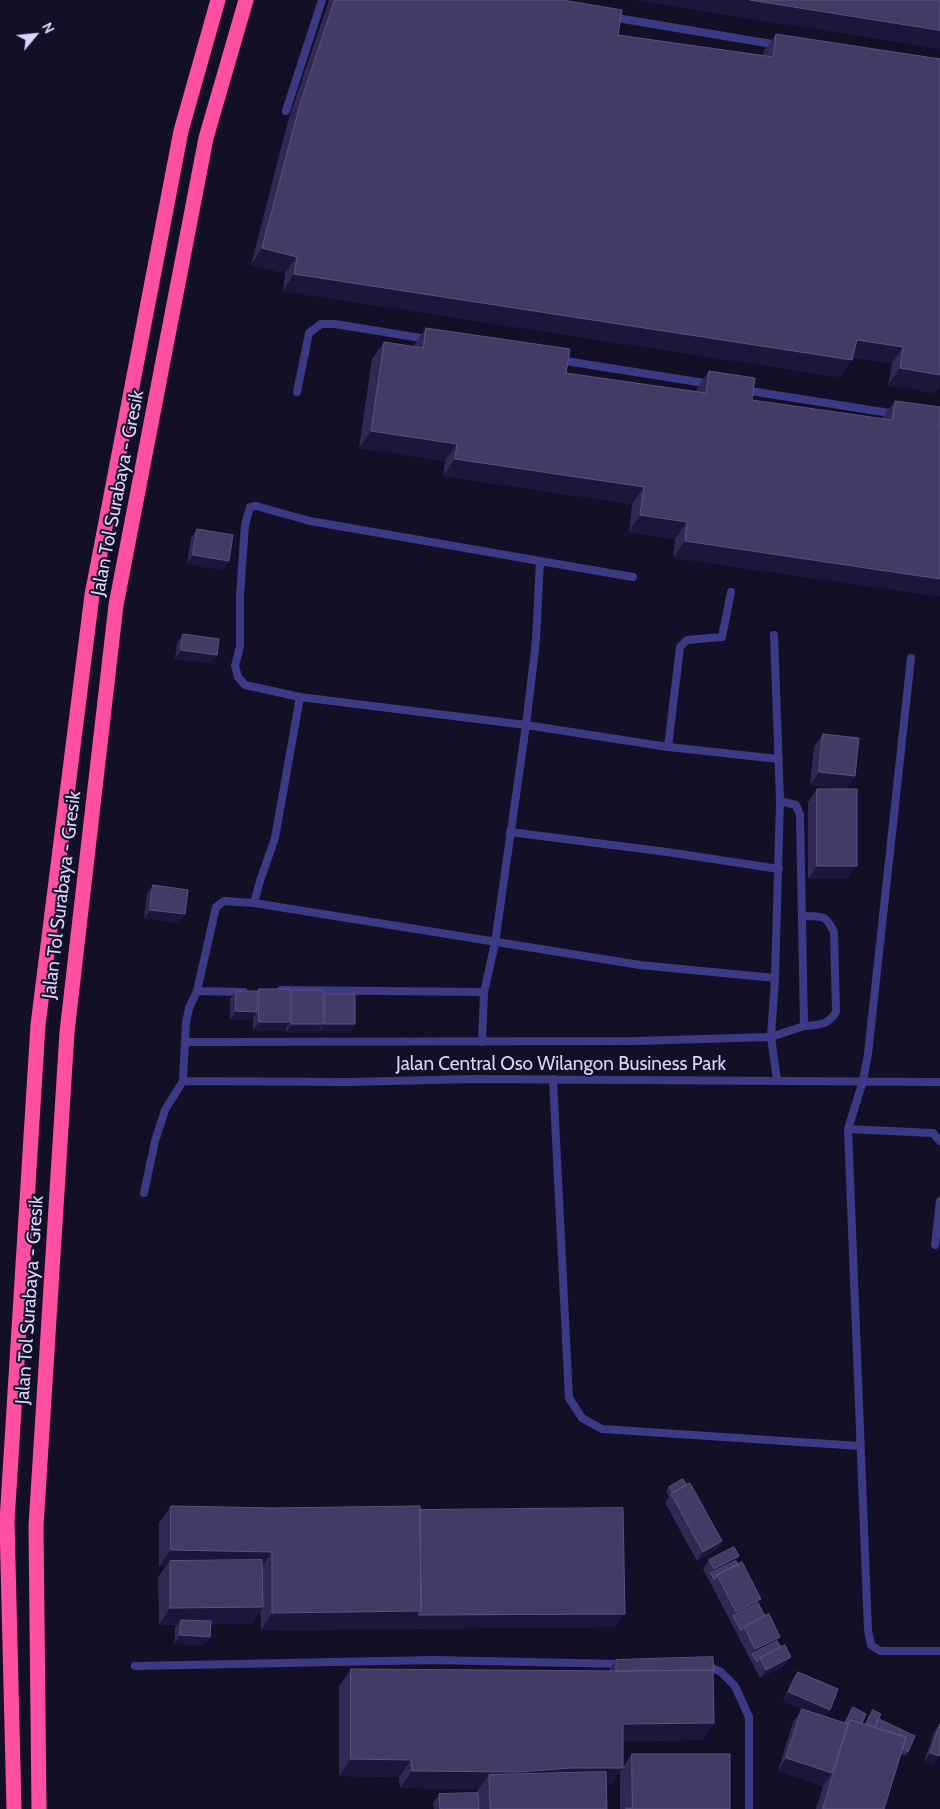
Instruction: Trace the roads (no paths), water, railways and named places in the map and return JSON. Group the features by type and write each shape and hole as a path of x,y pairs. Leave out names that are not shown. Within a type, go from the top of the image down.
{"highway":[{"name":"Jalan Tol Surabaya - Gresik","path":"14,1809 7,1521 38,1025 92,595 181,131 218,0"},
{"name":"Jalan Tol Surabaya - Gresik","path":"39,1809 36,1526 67,1032 116,604 206,138 246,0"}],"lane":[{"path":"286,111 322,0"},
{"path":"605,16 782,45"},
{"path":"298,392 309,333 321,324 335,324 433,340"},
{"path":"550,359 716,385"},
{"path":"735,388 901,415"},
{"path":"633,577 310,520 256,506 250,507 245,525 240,596 240,646 235,666 238,677 245,685 300,696 526,725 668,747 779,759"},
{"path":"482,1042 484,992 494,942 526,725 536,641 540,561"},
{"path":"668,747 680,647 688,640 722,637 731,592"},
{"path":"774,635 780,801 775,978 771,1037 777,1080"},
{"path":"911,658 868,1054 863,1081 848,1129 868,1630 871,1645 880,1651 940,1651"},
{"path":"254,903 275,838 300,696"},
{"path":"780,801 796,805 800,815 804,1026"},
{"path":"510,832 779,868"},
{"path":"144,1193 155,1141 165,1110 183,1081 186,1024 189,1008 196,991 216,907 224,901 254,903 640,965 775,978"},
{"path":"185,1042 635,1041 771,1037 804,1026 823,1025 833,1018 836,1012 834,932 828,920 803,916"},
{"path":"274,990 484,992"},
{"path":"196,991 250,992"},
{"path":"553,1079 569,1398 582,1418 602,1429 860,1446"},
{"name":"Jalan Central Oso Wilangon Business Park","path":"183,1081 349,1082 553,1079 940,1082"},
{"path":"848,1129 933,1133 940,1141"},
{"path":"935,1245 940,1202"},
{"path":"135,1666 434,1660 634,1664"},
{"path":"694,1665 704,1665 721,1672 735,1686 750,1717 749,1809"}]}
